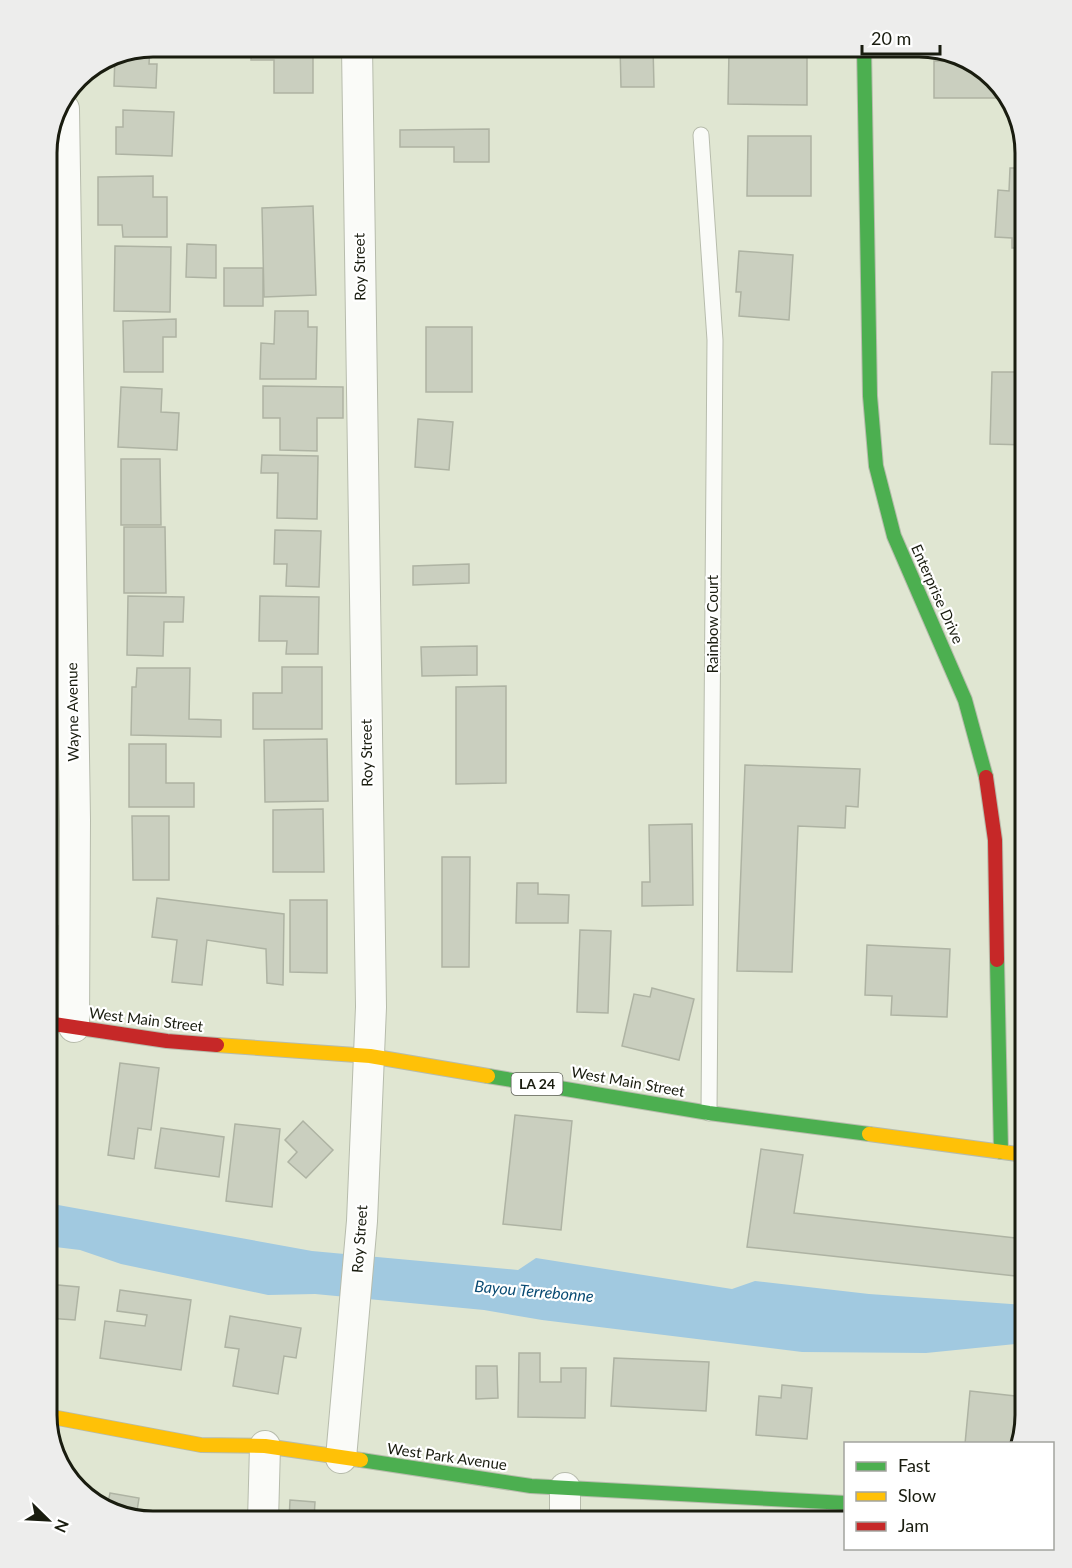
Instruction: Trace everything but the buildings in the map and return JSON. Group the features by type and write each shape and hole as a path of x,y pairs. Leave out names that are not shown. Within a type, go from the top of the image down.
{"main road":[{"name":"Enterprise Drive","path":"864,57 870,396 875,454 894,536 965,700 986,774 995,840 1001,1152"},
{"name":"West Main Street","path":"60,1025 167,1041 370,1056 709,1113 1015,1154"},
{"name":"West Park Avenue","path":"57,1418 201,1445 265,1446 531,1486 844,1503"}],"street":[{"name":"Roy Street","path":"341,1458 362,1221 371,1007 357,57"},
{"name":"Wayne Avenue","path":"60,1025 75,820 64,117"},
{"path":"263,1511 265,1446"},
{"path":"565,1488 565,1511"}],"lane":[{"name":"Rainbow Court","path":"701,135 715,340 709,1113"}],"water":[{"name":"Bayou Terrebonne","path":"57,1205 312,1251 518,1270 536,1258 732,1289 755,1281 869,1294 1015,1304 1015,1344 926,1353 802,1352 542,1320 484,1310 315,1294 268,1295 121,1264 80,1250 57,1247"}],"traffic: fast":[{"path":"864,57 870,396 876,466 894,536 965,700 986,777"},
{"path":"997,960 1001,1152"},
{"path":"488,1076 709,1113 869,1134"},
{"path":"361,1460 531,1486 844,1503"}],"traffic: slow":[{"path":"217,1045 370,1056 488,1076"},
{"path":"869,1134 1015,1154"},
{"path":"57,1418 201,1445 265,1446 361,1460"}],"traffic: jam":[{"path":"986,777 995,840 997,960"},
{"path":"57,1024 167,1041 217,1045"}]}
